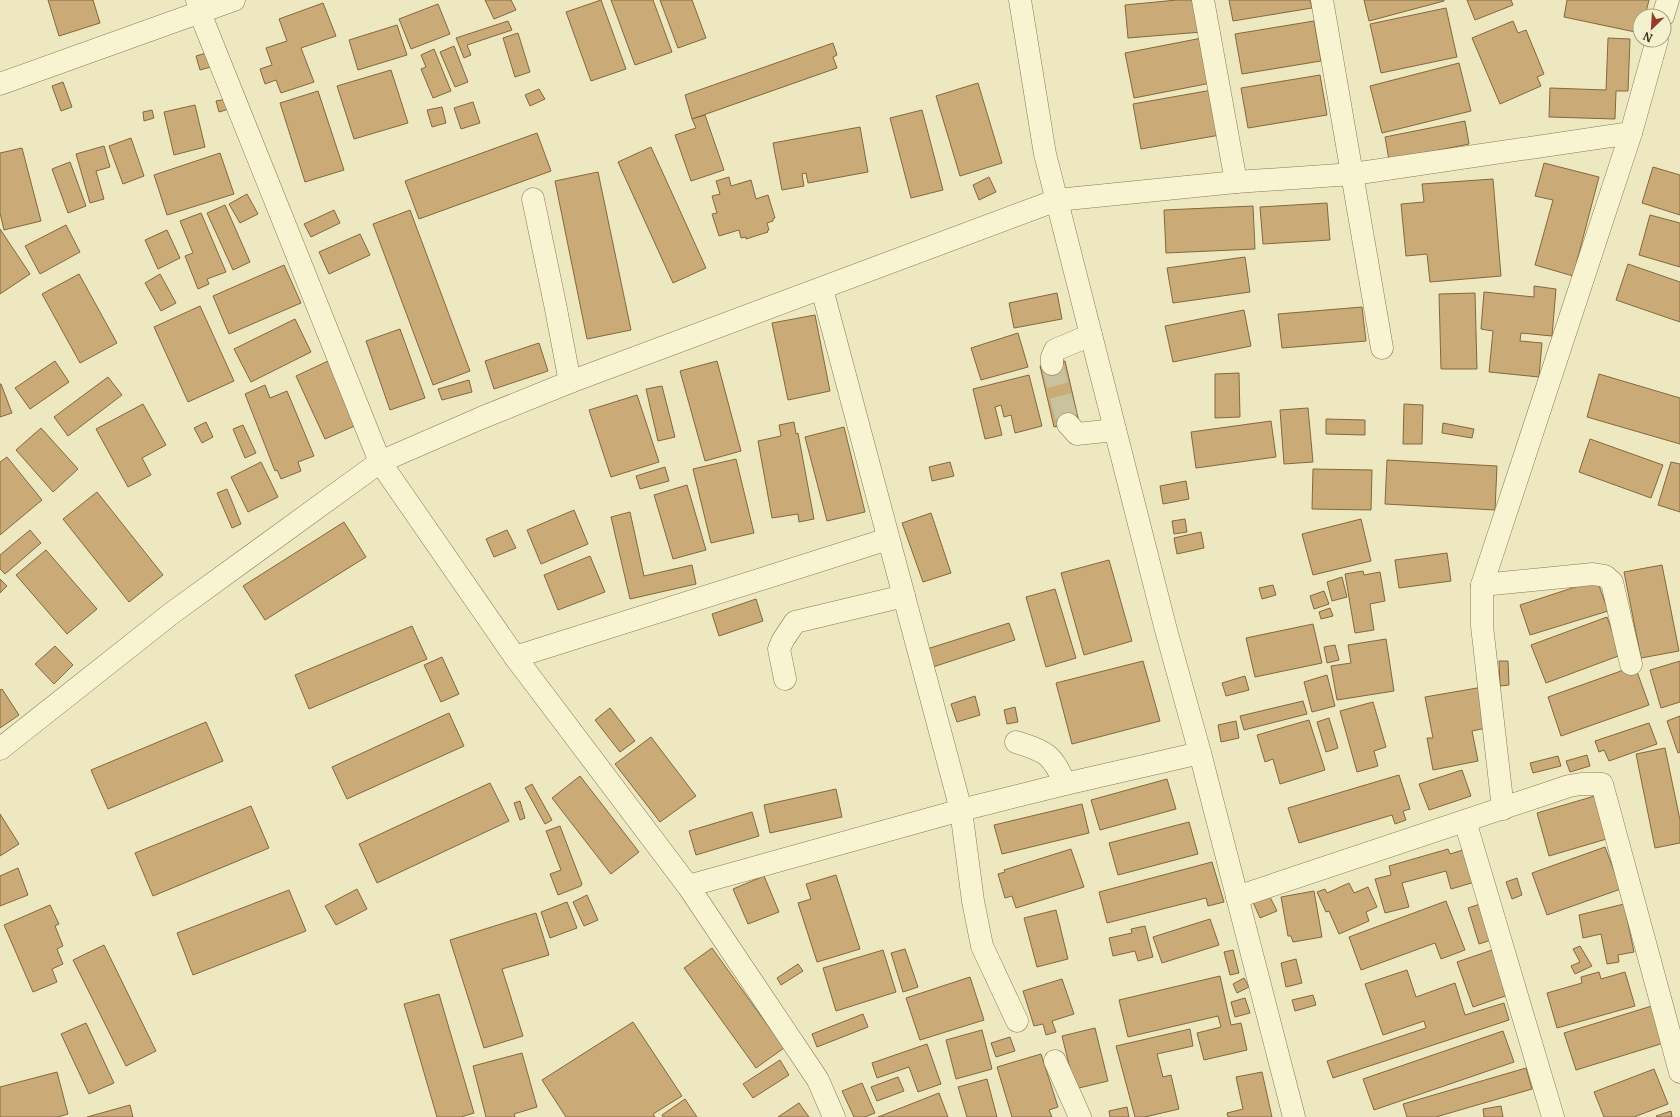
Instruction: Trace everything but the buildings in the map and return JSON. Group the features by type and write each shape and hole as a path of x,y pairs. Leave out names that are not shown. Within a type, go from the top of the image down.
{"street":[{"path":"0,84 198,6 234,0"},
{"path":"1020,0 1045,154 1166,630 1200,753 1294,1117"},
{"path":"1203,0 1236,182"},
{"path":"1322,0 1382,348"},
{"path":"198,6 380,462 515,658 688,886 818,1080 834,1117"},
{"path":"1503,809 1482,626 1482,585 1631,133 1654,48"},
{"path":"0,749 172,613 380,462 481,418 570,382 1057,200 1236,182 1353,174 1631,133"},
{"path":"533,199 570,382"},
{"path":"822,288 961,810 973,901 982,946 1017,1021"},
{"path":"1052,364 1052,357 1055,350 1091,335"},
{"path":"1068,424 1077,434 1115,430"},
{"path":"515,658 888,540"},
{"path":"1482,585 1594,574 1605,576 1612,582 1631,664"},
{"path":"785,679 779,649 782,640 795,622 904,596"},
{"path":"1016,742 1038,749 1047,754 1057,766 1065,784"},
{"path":"688,886 961,810 1200,753"},
{"path":"1237,896 1569,786 1581,784 1602,784 1680,1072"},
{"path":"1465,821 1553,1117"},
{"path":"1056,1061 1080,1117"}],"tunnel":[{"path":"1052,364 1068,424"}]}
